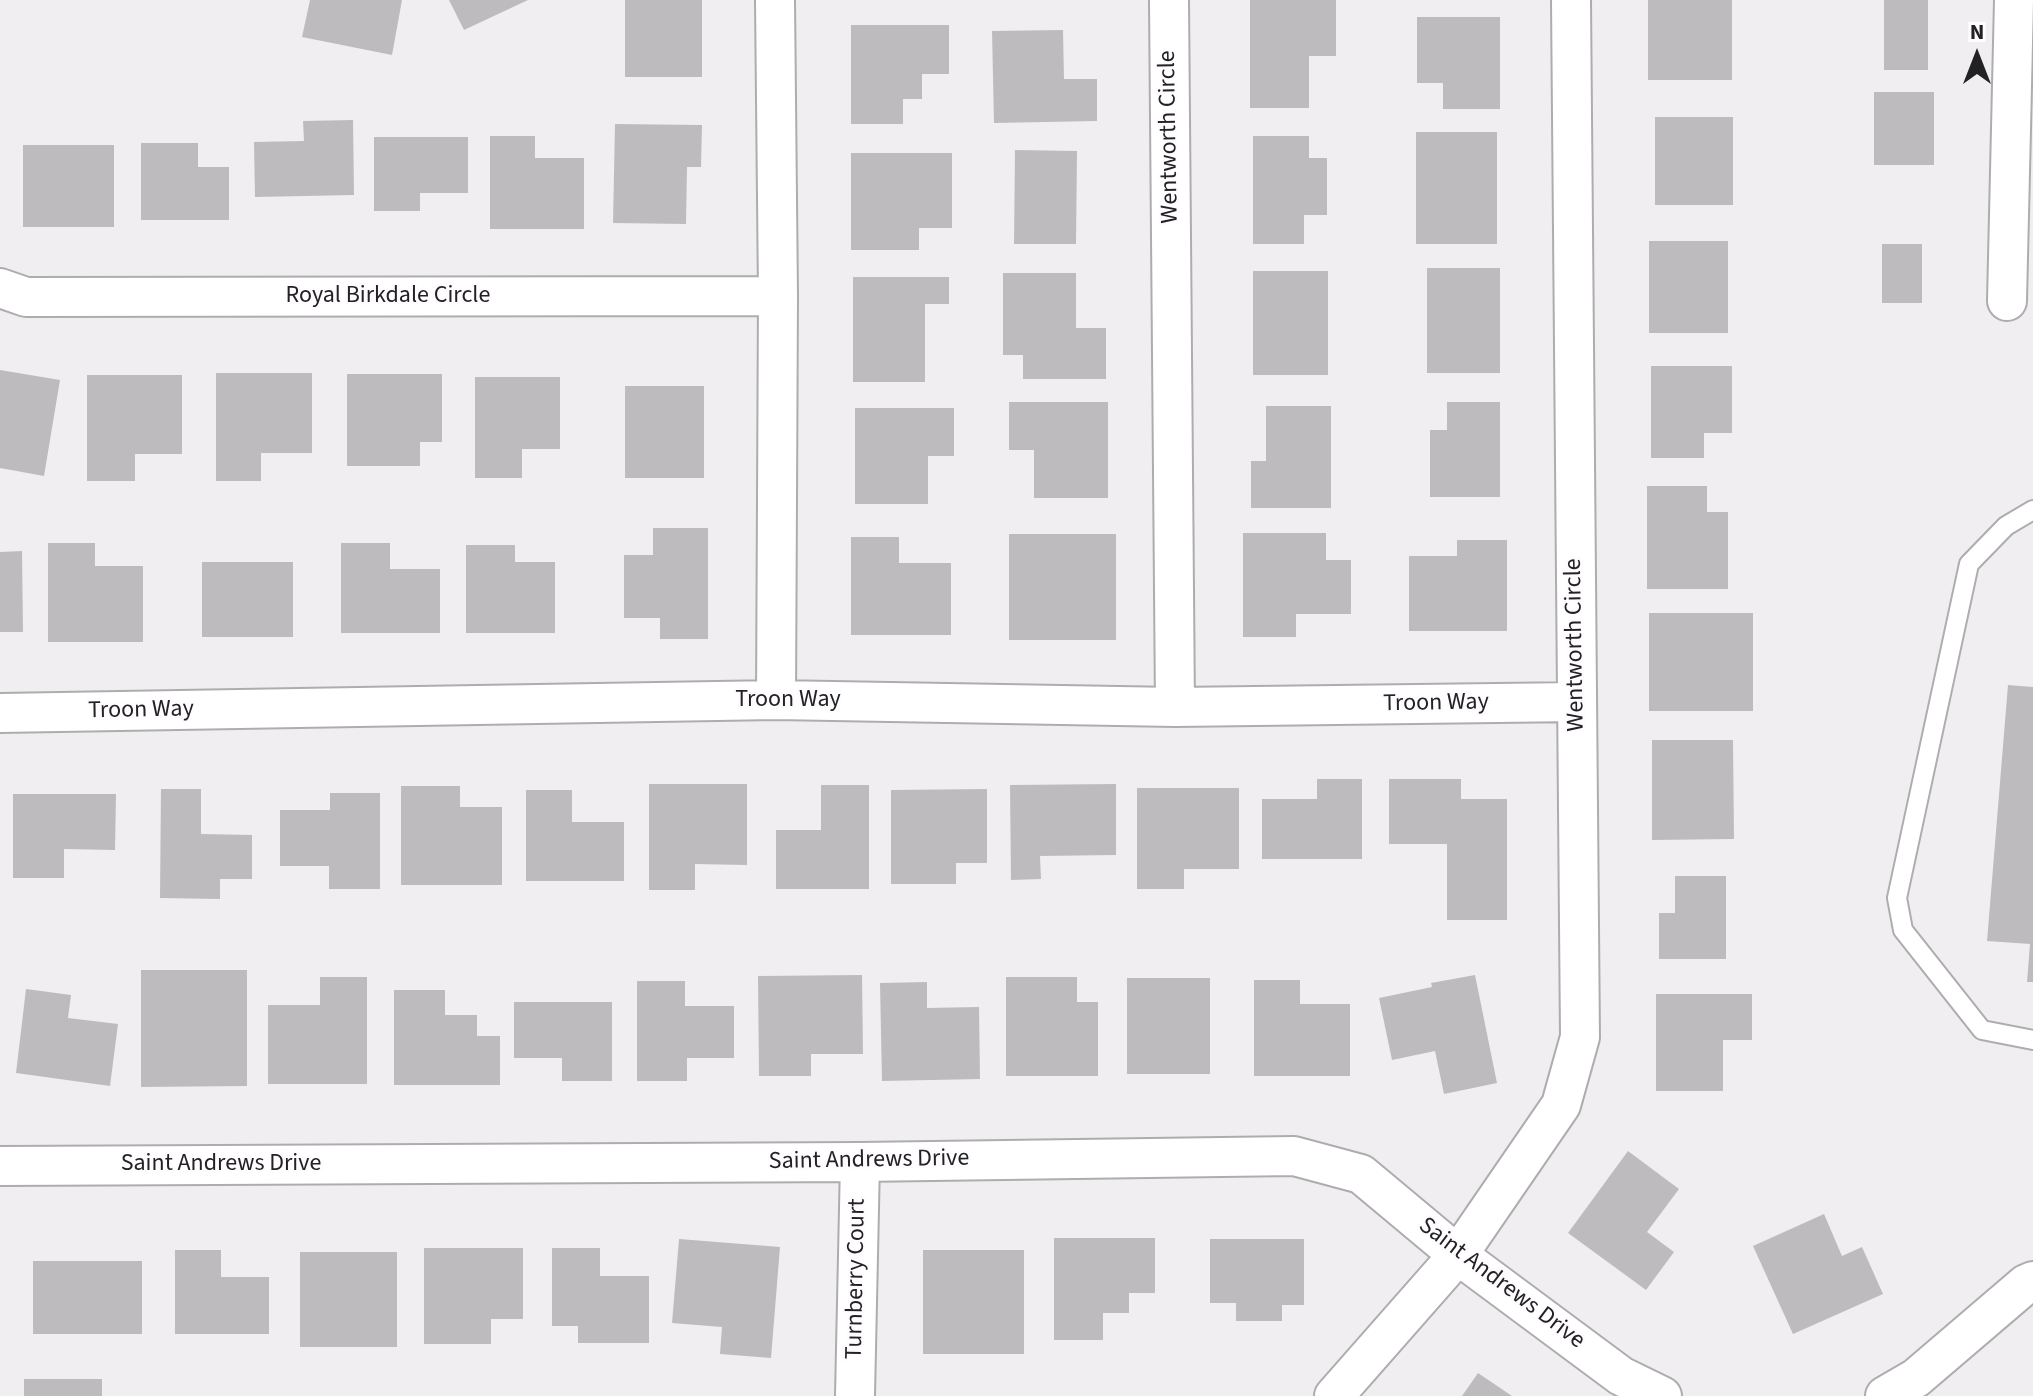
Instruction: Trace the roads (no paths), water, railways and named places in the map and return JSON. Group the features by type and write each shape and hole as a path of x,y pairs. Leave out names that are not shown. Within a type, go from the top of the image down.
{"street":[{"path":"775,0 778,296 776,700"},
{"name":"Wentworth Circle","path":"1169,0 1175,707"},
{"name":"Wentworth Circle","path":"1334,1396 1458,1255 1561,1105 1580,1037 1571,0"},
{"path":"2007,301 2023,83 2014,0"},
{"name":"Royal Birkdale Circle","path":"0,288 26,297 778,296"},
{"name":"Troon Way","path":"0,713 776,700 1175,707 1577,702"},
{"name":"Saint Andrews Drive","path":"0,1166 860,1162 1294,1156 1361,1174 1458,1255 1621,1376 1662,1396"},
{"name":"Turnberry Court","path":"855,1396 860,1162"},
{"path":"1885,1396 1916,1378 2033,1281"}],"lane":[{"path":"2033,510 2006,526 1969,564 1897,898 1903,930 1982,1030 2033,1040"}]}
